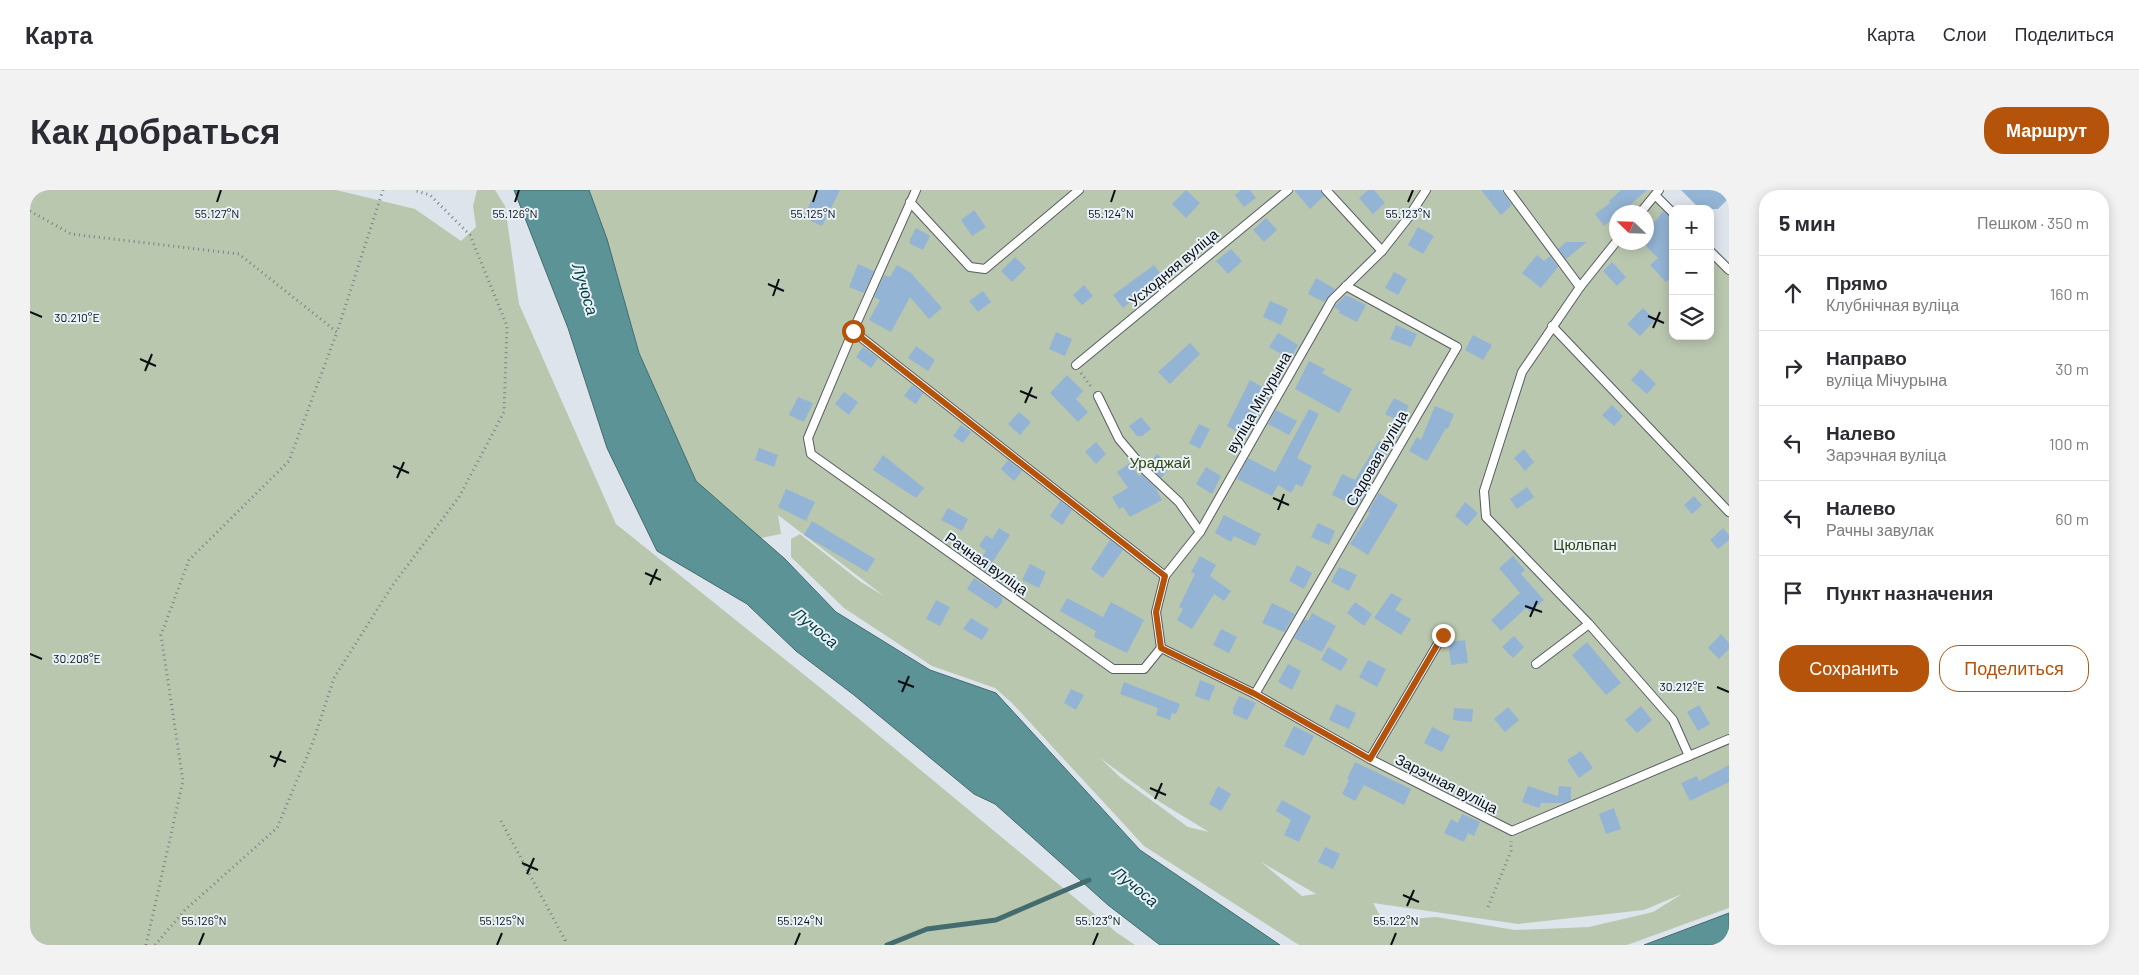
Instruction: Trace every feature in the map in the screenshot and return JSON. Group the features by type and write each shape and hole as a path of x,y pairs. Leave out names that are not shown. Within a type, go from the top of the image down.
{"lane":[{"path":"916,190 853,331 1165,576"},
{"path":"910,202 970,267 985,270 1079,190"},
{"name":"Усходняя вуліца","path":"1076,365 1288,190"},
{"path":"1326,190 1382,251"},
{"name":"вуліца Мічурына","path":"1161,648 1156,612 1165,576 1200,532 1332,300 1382,251 1408,218 1426,190"},
{"path":"1508,190 1580,287"},
{"path":"1647,205 1657,193 1669,208"},
{"path":"1610,250 1580,287 1522,372 1484,491 1486,517 1589,624 1673,720 1689,756"},
{"path":"1714,255 1729,270"},
{"name":"Садовая вуліца","path":"1255,694 1457,347 1346,286"},
{"path":"1552,326 1729,512"},
{"name":"Рачная вуліца","path":"853,331 808,438 811,454 1112,669 1144,669 1161,648"},
{"path":"1098,396 1119,439 1146,470 1179,502 1200,532"},
{"path":"1536,664 1589,624"},
{"path":"1370,759 1443,635"},
{"name":"Зарэчная вуліца","path":"1161,648 1255,694 1370,759 1512,831"},
{"path":"1512,831 1729,739"}],"path":[{"path":"146,945 183,780 161,635 189,560 289,461 337,332 382,190"},
{"path":"155,945 185,910 277,828 313,742 334,678 392,586 459,497 504,412 507,326 500,308 470,235 430,194 413,190"},
{"path":"30,211 71,234 239,254 337,332"},
{"path":"1076,365 1098,396"},
{"path":"501,821 565,940 565,945"},
{"path":"1488,907 1510,851 1512,831"}],"green space":[{"path":"30,190 336,190 415,209 461,241 476,227 473,206 477,190 495,190 505,206 519,304 616,524 853,714 1116,932 1135,945 30,945"},
{"name":"Ураджай","path":"589,190 1663,190 1660,194 1671,205 1669,205 1669,340 1714,340 1714,248 1729,262 1729,908 1627,945 1299,945 1144,846 1013,704 995,688 932,666 844,608 791,557 791,539 800,534 861,582 884,596 778,515 781,534 761,538 696,481 639,353 607,239","holes":["1100,758 1160,802 1209,832 1188,827 1121,778","1261,862 1316,894 1302,896","1682,894 1653,912 1589,927 1515,930 1436,917 1383,921 1373,903 1518,924 1644,910"]}],"water":[{"name":"Лучоса","path":"514,190 589,190 607,239 639,353 696,481 785,559 836,612 930,670 996,693 1140,850 1280,945 1160,945 1108,905 995,804 974,794 854,695 796,651 747,604 657,551 607,448 568,328"},
{"path":"1729,913 1729,945 1644,945"}],"building":[{"path":"817,190 840,190 822,226 803,217"},
{"path":"1186,190 1200,203 1186,218 1172,204"},
{"path":"1241,190 1250,190 1256,198 1244,207 1235,195"},
{"path":"1294,190 1320,190 1324,196 1310,209"},
{"path":"1368,190 1374,190 1385,203 1373,214 1359,198"},
{"path":"1481,190 1501,190 1512,205 1501,215"},
{"path":"1621,190 1647,190 1630,205 1609,205 1609,222 1604,226 1595,214 1610,203 1609,201"},
{"path":"1681,190 1729,190 1729,198 1718,209 1714,209 1714,205 1696,205"},
{"path":"974,210 986,227 972,236 961,220"},
{"path":"1663,211 1669,215 1669,279 1666,282 1650,265 1658,258 1650,250 1654,250 1655,222"},
{"path":"1266,218 1277,230 1264,242 1253,230"},
{"path":"1418,227 1434,236 1423,254 1408,245"},
{"path":"916,228 930,236 923,250 910,244 910,239"},
{"path":"1566,242 1587,242 1566,259 1558,249"},
{"path":"1231,249 1242,261 1228,274 1216,261"},
{"path":"1537,255 1544,261 1550,256 1558,267 1541,288 1522,273"},
{"path":"1015,257 1026,268 1012,282 1001,271"},
{"path":"1612,262 1626,277 1617,286 1603,271"},
{"path":"858,264 874,271 864,293 849,287"},
{"path":"897,265 911,273 942,308 929,319 910,297 891,332 869,320 880,300 874,297 884,275 890,277"},
{"path":"1154,265 1162,276 1123,308 1113,295"},
{"path":"1394,272 1407,279 1398,295 1385,288"},
{"path":"1316,278 1335,289 1324,302 1308,294"},
{"path":"1084,285 1093,296 1082,305 1073,295"},
{"path":"983,291 991,302 978,312 969,301"},
{"path":"1346,295 1366,305 1357,322 1339,313 1340,311 1334,307"},
{"path":"1270,301 1288,309 1281,325 1263,317"},
{"path":"1643,308 1655,320 1640,336 1627,324"},
{"path":"1396,325 1417,334 1411,347 1390,339"},
{"path":"1056,332 1072,339 1065,356 1049,349"},
{"path":"1278,333 1298,345 1290,359 1269,347"},
{"path":"1473,335 1492,345 1483,360 1465,350"},
{"path":"1190,343 1200,354 1170,384 1158,372"},
{"path":"916,346 935,360 928,371 908,358"},
{"path":"863,347 878,358 871,368 856,357"},
{"path":"1309,361 1325,369 1322,373 1352,389 1339,413 1295,389"},
{"path":"1641,369 1656,384 1647,394 1631,380"},
{"path":"1067,375 1083,391 1076,399 1088,412 1078,422 1050,393"},
{"path":"1250,380 1271,392 1258,419 1252,415 1241,434 1227,426"},
{"path":"912,385 923,393 916,404 904,396"},
{"path":"844,392 858,402 849,415 835,404"},
{"path":"798,397 813,403 804,422 789,415"},
{"path":"1394,398 1409,406 1400,422 1385,414"},
{"path":"1612,405 1623,416 1614,426 1602,415"},
{"path":"1435,406 1454,414 1448,429 1446,428 1427,461 1409,451 1417,437 1421,440"},
{"path":"1309,409 1319,414 1297,458 1312,466 1302,487 1296,484 1291,493 1278,485 1272,496 1237,479 1248,458 1275,472"},
{"path":"1276,410 1297,421 1289,435 1268,424"},
{"path":"1019,412 1031,422 1020,435 1008,424"},
{"path":"1141,417 1151,429 1142,436 1137,436 1129,426"},
{"path":"1199,424 1210,429 1200,449 1189,443"},
{"path":"961,425 971,432 963,443 953,436"},
{"path":"1379,441 1390,447 1357,507 1332,495 1342,474 1355,480"},
{"path":"1096,442 1106,454 1096,464 1085,452"},
{"path":"759,448 778,455 774,467 755,460"},
{"path":"1524,449 1534,462 1525,471 1514,458"},
{"path":"1157,454 1171,466 1161,478 1148,465"},
{"path":"883,455 924,488 916,498 873,470"},
{"path":"1008,460 1022,471 1014,481 1001,469"},
{"path":"1130,463 1139,476 1141,474 1155,487 1162,500 1130,517 1123,507 1119,509 1112,497 1128,488 1117,472"},
{"path":"1206,467 1221,476 1212,494 1196,484"},
{"path":"1527,487 1534,497 1517,509 1510,499"},
{"path":"786,489 815,502 806,521 778,507"},
{"path":"1379,493 1398,505 1368,555 1350,544 1370,513 1368,512"},
{"path":"1694,496 1702,505 1692,514 1684,505"},
{"path":"1060,501 1072,510 1062,525 1050,516"},
{"path":"1465,502 1478,513 1467,526 1455,516"},
{"path":"948,508 968,519 962,531 941,520"},
{"path":"1224,515 1261,534 1255,546 1234,536 1231,542 1215,533"},
{"path":"812,521 875,559 867,572 804,535"},
{"path":"1318,523 1335,531 1329,545 1311,537"},
{"path":"999,528 1010,535 986,572 977,565 986,551 979,546 986,535 992,539"},
{"path":"1723,528 1729,535 1729,540 1718,549 1710,540"},
{"path":"1110,540 1123,550 1103,578 1091,569"},
{"path":"1200,556 1216,565 1210,576 1231,591 1224,601 1214,594 1192,629 1177,620 1183,609 1179,607 1195,574 1191,572"},
{"path":"1513,556 1525,570 1521,574 1544,600 1530,612 1526,608 1501,631 1491,620 1520,593 1499,568"},
{"path":"1030,564 1046,572 1039,588 1022,580"},
{"path":"1297,565 1312,573 1304,589 1289,581"},
{"path":"1339,567 1357,575 1349,591 1331,582"},
{"path":"974,578 1002,597 1002,602 997,609 967,589"},
{"path":"1391,593 1402,599 1395,610 1411,619 1401,635 1374,618"},
{"path":"1067,598 1103,617 1111,602 1144,620 1127,653 1094,637 1096,631 1060,611"},
{"path":"936,600 950,607 940,626 926,619"},
{"path":"1355,602 1372,614 1364,626 1347,613"},
{"path":"1272,603 1295,614 1284,632 1262,623"},
{"path":"1312,613 1336,626 1322,652 1294,638 1305,619 1308,621"},
{"path":"971,618 989,629 982,640 963,629"},
{"path":"1221,629 1237,637 1229,653 1213,645"},
{"path":"1721,634 1729,643 1729,649 1719,659 1708,648"},
{"path":"1514,636 1524,647 1513,658 1502,647"},
{"path":"1465,640 1468,663 1451,665 1448,642"},
{"path":"1587,642 1621,683 1606,695 1572,655"},
{"path":"1328,647 1348,659 1341,671 1321,660"},
{"path":"1368,660 1386,669 1377,687 1359,677"},
{"path":"1288,664 1301,671 1292,690 1278,682"},
{"path":"1200,680 1215,686 1209,701 1195,696"},
{"path":"1124,682 1180,704 1176,714 1172,713 1170,720 1156,715 1158,708 1120,694"},
{"path":"1071,689 1084,695 1076,710 1064,703"},
{"path":"1239,696 1256,703 1247,720 1233,714 1233,709"},
{"path":"1336,704 1356,713 1349,729 1329,720"},
{"path":"1699,705 1710,724 1698,731 1687,712"},
{"path":"1641,706 1652,720 1637,733 1625,720"},
{"path":"1508,707 1519,720 1505,732 1494,719"},
{"path":"1454,708 1473,709 1472,722 1453,720"},
{"path":"1294,726 1314,736 1304,756 1284,746"},
{"path":"1432,727 1450,736 1442,752 1424,743"},
{"path":"1581,751 1593,768 1579,778 1567,760"},
{"path":"1355,762 1411,789 1404,805 1364,785 1355,801 1342,794"},
{"path":"1729,765 1729,782 1690,801 1681,783 1697,776 1699,781"},
{"path":"1218,786 1231,794 1221,811 1209,804"},
{"path":"1528,786 1558,796 1559,786 1571,787 1571,800 1564,803 1541,803 1539,808 1522,802"},
{"path":"1282,800 1311,816 1299,842 1284,835 1291,820 1276,811"},
{"path":"1614,808 1621,829 1606,834 1599,814"},
{"path":"1462,814 1480,822 1474,836 1468,833 1464,842 1444,833 1451,819 1458,823"},
{"path":"1325,847 1340,854 1333,869 1318,862"}],"waterway":[{"path":"887,945 927,929 996,920 1089,880"}],"route":[{"path":"853,331 1165,576 1156,612 1161,648 1255,694 1370,759 1443,635"}],"park label":[{"name":"Цюльпан","path":"1585,544"}]}
